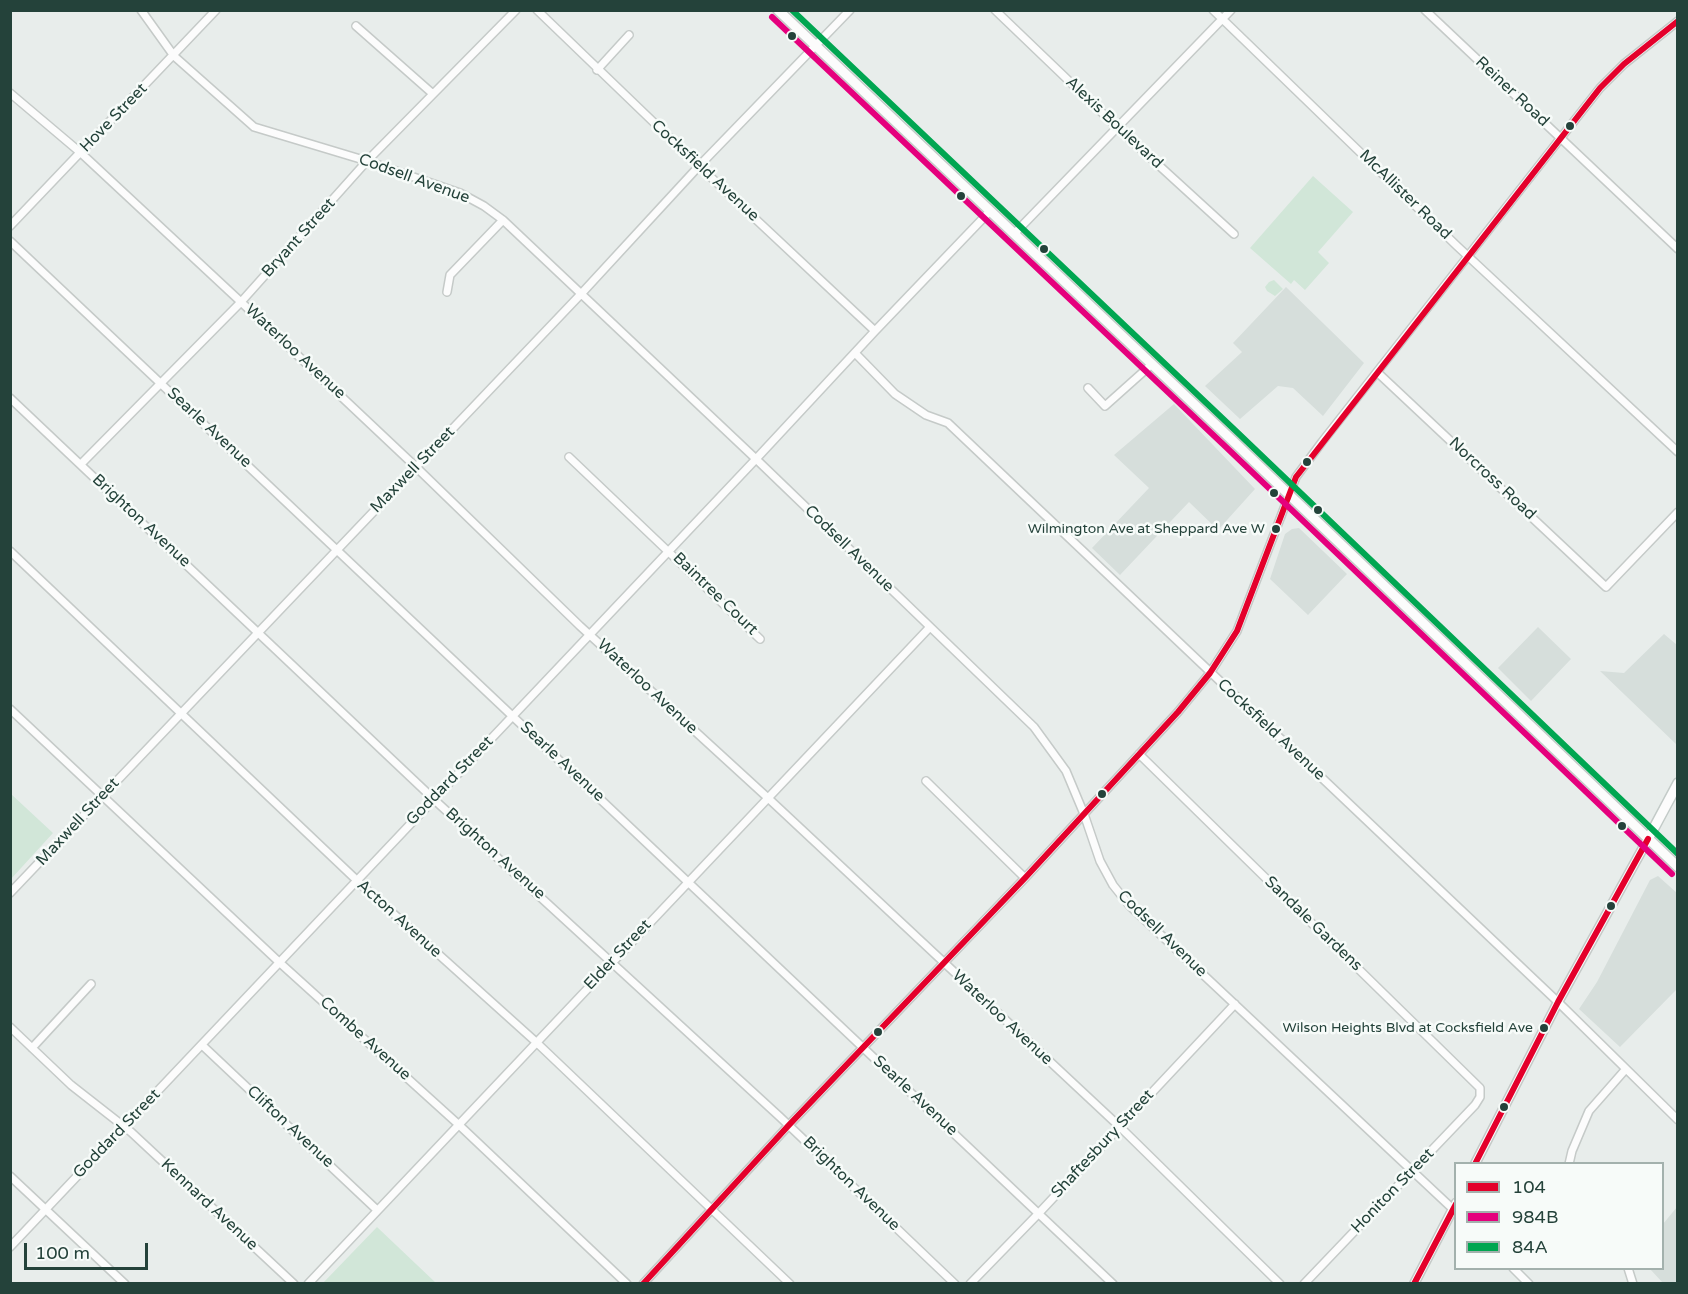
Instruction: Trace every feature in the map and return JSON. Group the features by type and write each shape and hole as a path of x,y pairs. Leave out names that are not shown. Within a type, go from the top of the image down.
{"main road":[{"path":"778,10 1289,494 1677,867"},
{"path":"1648,839 1677,783"}],"street":[{"name":"Codsell Avenue","path":"141,10 174,56 254,127 367,161 460,193 503,220 756,459 1034,727 1066,771 1100,861 1113,885 1129,905 1454,1208"},
{"name":"Hove Street","path":"10,226 216,10"},
{"name":"Bryant Street","path":"81,464 242,302 367,161 516,10"},
{"name":"Cocksfield Avenue","path":"537,10 597,70 875,331"},
{"name":"Maxwell Street","path":"10,893 582,294 699,166 850,10"},
{"name":"Alexis Boulevard","path":"995,10 1118,128 1234,234"},
{"name":"McAllister Road","path":"1213,10 1468,256 1677,452"},
{"path":"1014,234 1231,10"},
{"name":"Reiner Road","path":"1425,10 1677,249"},
{"path":"643,1284 789,1125 1025,878 1210,673 1237,631 1296,477 1600,88 1624,64 1677,21"},
{"path":"356,26 433,94"},
{"path":"597,70 629,35"},
{"name":"Waterloo Avenue","path":"10,93 81,153 242,302 590,634 1120,1127 1280,1284"},
{"name":"Goddard Street","path":"10,1247 990,211"},
{"path":"447,292 450,275 503,220"},
{"name":"Searle Avenue","path":"10,241 1113,1284"},
{"name":"Cocksfield Avenue","path":"855,353 895,394 926,415 948,423 1558,1002 1677,1120"},
{"path":"1088,388 1105,406 1152,364"},
{"name":"Norcross Road","path":"1377,372 1606,587 1677,512"},
{"name":"Brighton Avenue","path":"10,398 434,798 789,1125 955,1284"},
{"name":"Baintree Court","path":"569,457 760,639"},
{"name":"Acton Avenue","path":"10,551 356,880 536,1042 790,1284"},
{"name":"Elder Street","path":"308,1284 930,627"},
{"path":"10,709 103,795"},
{"name":"Sandale Gardens","path":"1139,754 1480,1088 1480,1097"},
{"path":"926,781 1025,878"},
{"name":"Combe Avenue","path":"103,795 279,962 458,1124 627,1284"},
{"path":"1477,1162 1558,1002 1648,839"},
{"path":"32,1048 91,984"},
{"name":"Shaftesbury Street","path":"970,1284 1235,1004"},
{"name":"Kennard Avenue","path":"10,1027 86,1098 123,1126 294,1284"},
{"name":"Clifton Avenue","path":"202,1044 377,1210"},
{"path":"1569,1162 1589,1111 1625,1070"},
{"name":"Honiton Street","path":"1304,1284 1475,1105 1480,1097"},
{"path":"10,1176 125,1284"},
{"path":"1414,1284 1454,1208"},
{"path":"1514,1270 1528,1284"},
{"path":"1628,1270 1634,1284"}],"shaded area":[{"path":"1286,287 1364,363 1323,416 1293,388 1278,386 1240,419 1205,386 1242,352 1233,343"},
{"path":"1174,404 1255,489 1218,530 1189,502 1120,575 1092,548 1149,488 1114,455"},
{"path":"1299,528 1347,574 1308,615 1270,579 1285,534 1292,529"},
{"path":"1538,627 1571,659 1531,701 1498,668"},
{"path":"1664,634 1677,645 1677,745 1600,671 1624,673"},
{"path":"1658,876 1677,893 1677,989 1620,1047 1579,1009 1597,982 1650,880"},
{"path":"1677,1207 1677,1283 1663,1283 1651,1270 1664,1270 1664,1223"}],"green space":[{"path":"1313,176 1353,212 1318,252 1329,263 1305,290 1294,280 1291,284 1250,248"},
{"path":"1274,280 1283,289 1275,296 1265,287"},
{"path":"11,794 53,833 10,879"},
{"path":"377,1227 436,1283 323,1283"}],"transit line":[{"name":"84A","path":"792,10 1678,854"},
{"name":"984B","path":"772,17 1672,874"},
{"name":"104","path":"643,1284 789,1125 1025,878 1178,712 1210,673 1237,631 1296,477 1600,88 1624,64 1678,21"},
{"name":"104","path":"1476,1162 1558,1002 1648,839"},
{"name":"104","path":"1414,1284 1454,1208"}],"place":[{"name":"Wilmington Ave at Sheppard Ave W","path":"1276,529"},
{"name":"Wilson Heights Blvd at Cocksfield Ave","path":"1544,1028"}]}
